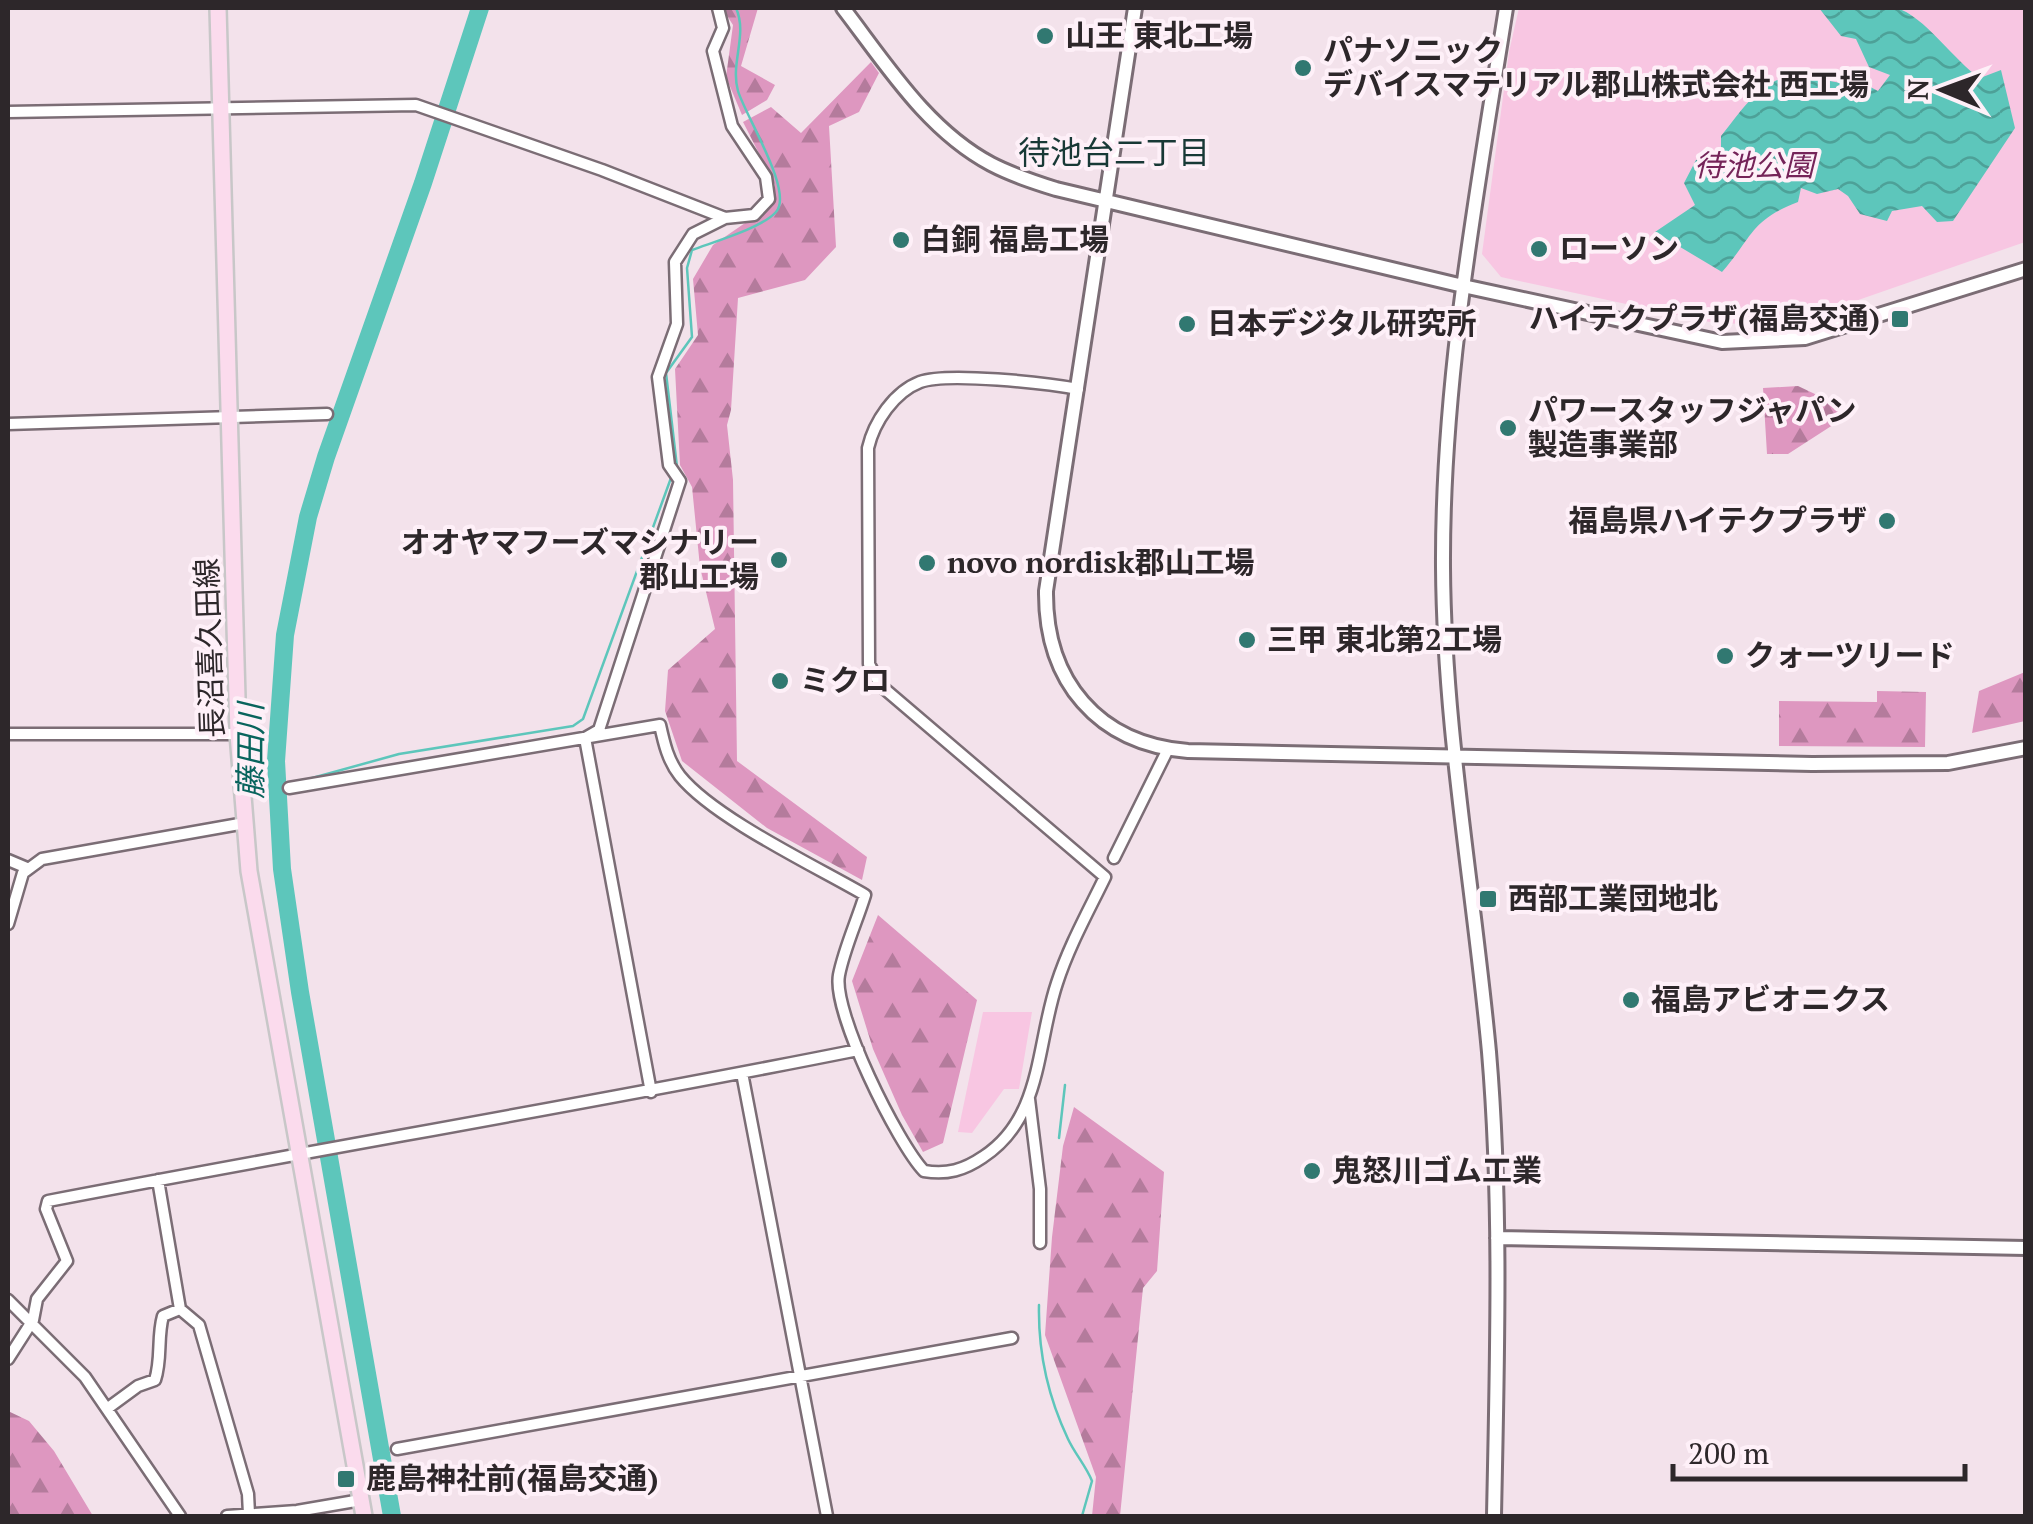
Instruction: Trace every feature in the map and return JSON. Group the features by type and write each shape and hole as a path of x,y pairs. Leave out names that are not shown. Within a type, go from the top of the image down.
{"main road":[{"name":"長沼喜久田線","path":"218,8 238,734 245,823 255,908 303,1154 363,1508"}],"street":[{"path":"584,738 599,730 680,481 669,465 658,377 678,324 675,262 693,234 724,218 754,215 770,199 766,177 732,126 712,51 723,28 718,8"},
{"path":"843,8 912,96 954,138 1017,176 1056,189 1463,286 1722,342 1776,341 1805,338 2026,270"},
{"path":"1135,8 1046,592 1046,620 1062,673 1093,714 1114,730 1168,749 1812,764 1948,763 2026,748"},
{"path":"1494,1516 1497,1238 1488,1047 1452,757 1443,568 1444,458 1463,286 1506,8"},
{"path":"8,112 416,105 602,170 724,218"},
{"path":"289,788 660,725 667,754 679,775 705,800 865,894 839,976 839,996 858,1050 906,1148 924,1171 952,1172 971,1166 1014,1130 1029,1098 1042,1058 1056,986 1105,877 880,685 869,664 868,448 889,406 904,390 931,379 1045,383 1078,390"},
{"path":"8,424 327,414"},
{"path":"8,734 238,734"},
{"path":"584,738 651,1092"},
{"path":"1114,858 1168,749"},
{"path":"8,924 16,890 27,868 42,860 245,823"},
{"path":"8,860 27,868"},
{"path":"8,1359 30,1324 37,1299 67,1261 46,1209 48,1202 651,1092 858,1050"},
{"path":"742,1073 827,1516"},
{"path":"1029,1098 1040,1190 1040,1242"},
{"path":"158,1180 180,1309 198,1325 248,1494 249,1514"},
{"path":"1497,1238 2026,1248"},
{"path":"8,1300 85,1377 180,1516"},
{"path":"108,1408 138,1386 155,1380 160,1366 158,1332 163,1316 180,1309"},
{"path":"397,1449 1012,1338"},
{"path":"227,1516 363,1508"}],"green space":[{"path":"722,8 758,8 741,66 775,85 767,100 742,115 726,77 733,25"},
{"name":"待池公園","path":"1519,8 2025,8 2025,242 1795,322 1719,324 1501,277 1482,254 1509,52"},
{"path":"871,62 879,73 859,112 829,126 836,247 805,280 738,298 727,425 733,480 737,761 867,857 862,880 767,828 682,761 665,711 668,670 715,629 700,567 692,487 680,465 675,369 698,335 693,279 713,245 774,203 775,185 743,122 771,107 801,133"},
{"path":"1798,386 1853,412 1788,454 1767,454 1763,388"},
{"path":"2025,672 2025,721 1972,733 1979,691"},
{"path":"1877,691 1926,692 1925,747 1779,746 1779,701 1877,702"},
{"path":"878,915 977,1000 943,1143 923,1152 873,1049 852,981"},
{"path":"983,1012 1032,1012 1019,1089 1004,1089 972,1133 958,1132"},
{"path":"1074,1107 1164,1172 1157,1271 1143,1288 1120,1516 1092,1516 1096,1477 1045,1335 1063,1146"},
{"path":"8,1411 29,1421 54,1451 93,1516 8,1516"}],"water":[{"path":"1869,6 1907,12 1980,78 2001,70 2015,128 1953,221 1937,222 1922,206 1892,211 1887,221 1860,214 1838,189 1817,194 1801,188 1798,202 1761,223 1722,272 1655,232 1695,205 1684,183 1696,160 1721,151 1721,136 1750,100 1772,83 1800,76 1841,83 1855,79 1878,91 1890,75 1869,67 1856,39 1841,36 1819,8"}],"waterway":[{"name":"藤田川","path":"392,1516 300,992 282,869 276,761 285,635 308,517 480,8"},
{"path":"677,467 666,373 692,337 687,268 692,250 760,224 776,212 780,202 774,172 738,91 740,28 736,8"},
{"path":"305,780 399,754 573,726 583,719 671,478"},
{"path":"1059,1138 1065,1085"},
{"path":"1039,1305 1042,1357 1050,1390 1068,1439 1092,1481 1082,1516"}],"place":[{"name":"山王 東北工場","path":"1045,36"},
{"name":"パナソニック デバイスマテリアル郡山株式会社 西工場","path":"1303,68"},
{"name":"白銅 福島工場","path":"901,240"},
{"name":"ローソン","path":"1539,249"},
{"name":"ハイテクプラザ(福島交通)","path":"1900,319"},
{"name":"日本デジタル研究所","path":"1187,324"},
{"name":"パワースタッフジャパン 製造事業部","path":"1508,428"},
{"name":"福島県ハイテクプラザ","path":"1887,521"},
{"name":"オオヤマフーズマシナリー 郡山工場","path":"779,560"},
{"name":"novo nordisk郡山工場","path":"927,563"},
{"name":"三甲 東北第2工場","path":"1247,640"},
{"name":"クォーツリード","path":"1725,656"},
{"name":"ミクロ","path":"780,681"},
{"name":"西部工業団地北","path":"1488,899"},
{"name":"福島アビオニクス","path":"1631,1000"},
{"name":"鬼怒川ゴム工業","path":"1312,1171"},
{"name":"鹿島神社前(福島交通)","path":"346,1479"}],"district":[{"name":"待池台二丁目","path":"1114,153"}]}
